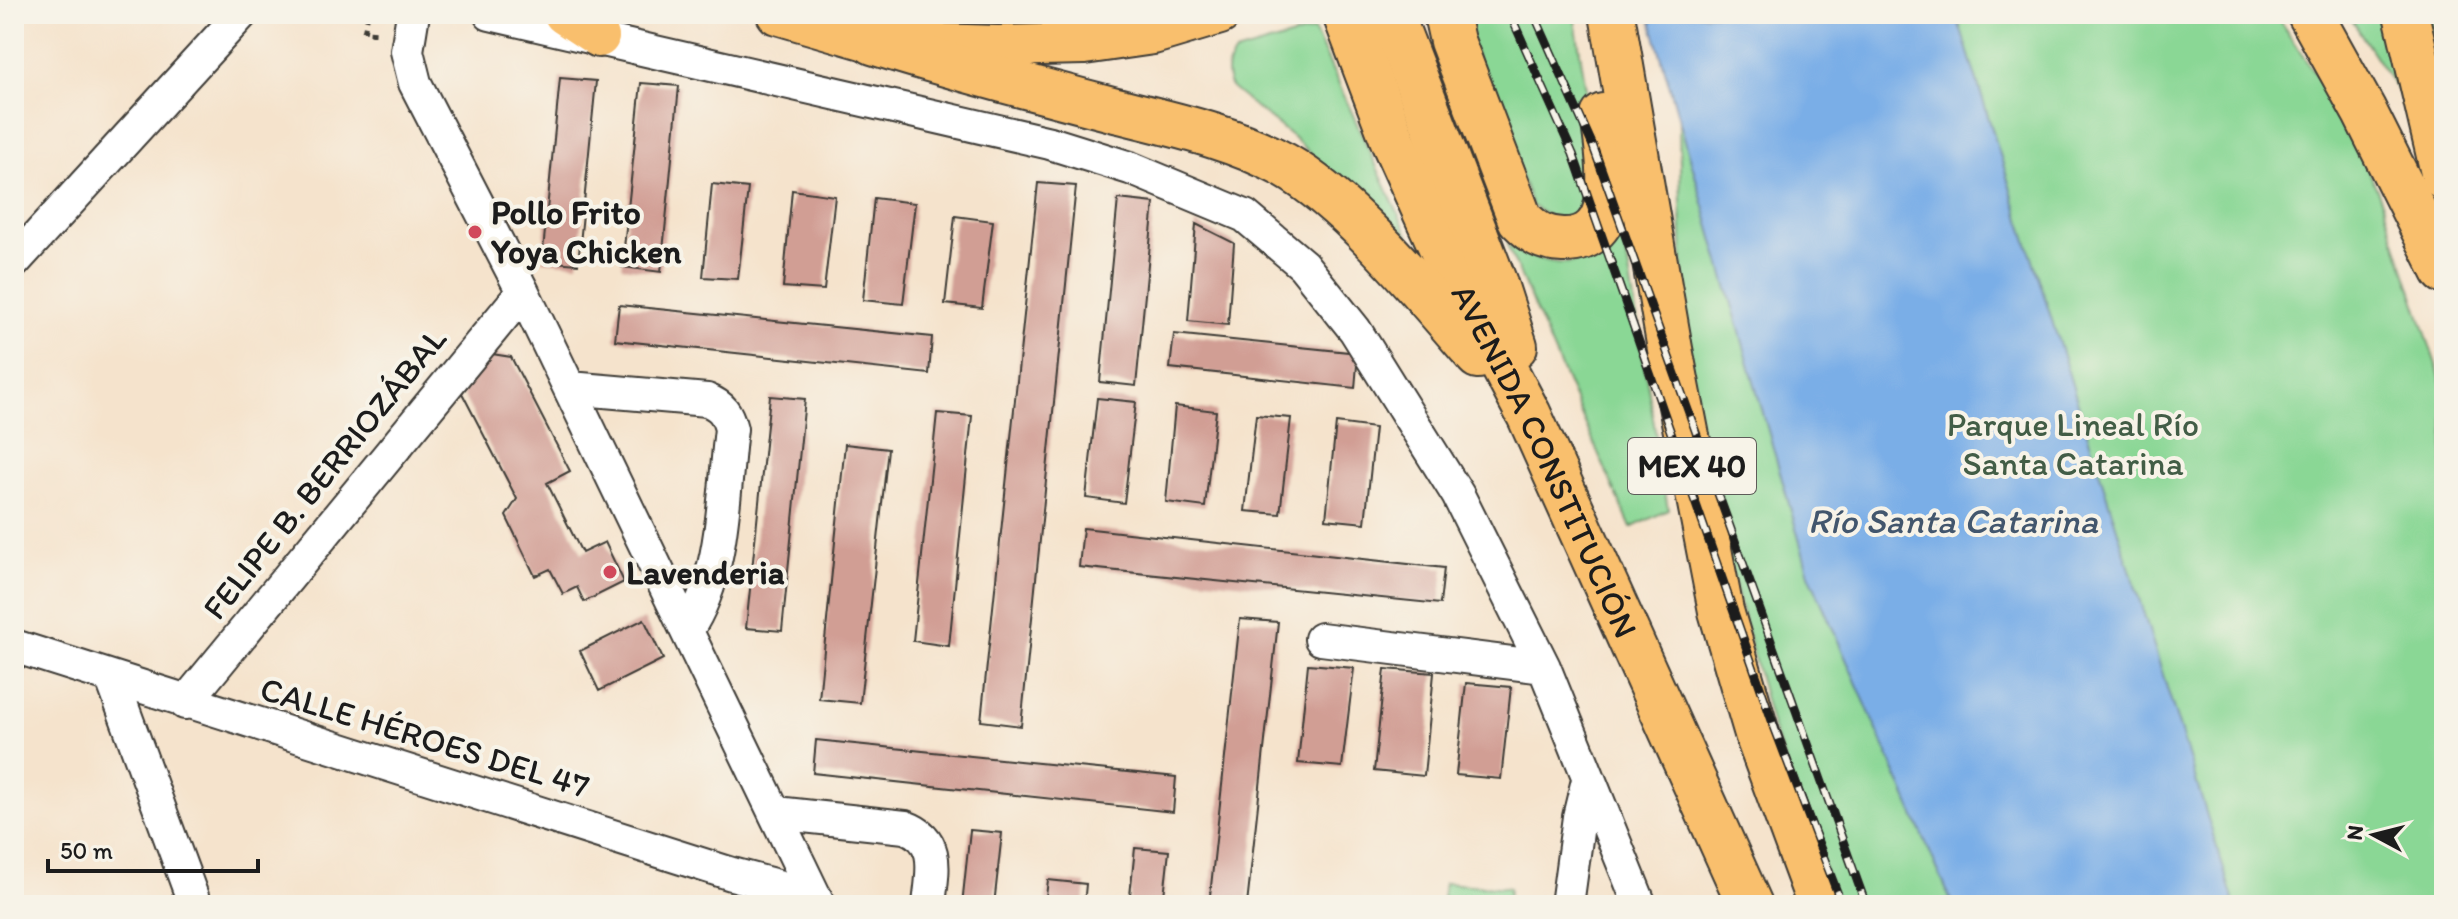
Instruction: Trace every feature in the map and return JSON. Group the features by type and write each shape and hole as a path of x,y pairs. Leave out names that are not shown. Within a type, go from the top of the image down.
{"highway":[{"name":"AVENIDA CONSTITUCIÓN","path":"1345,14 1393,141 1438,242 1529,415 1750,905"},
{"path":"1391,14 1495,284 1516,348 1529,415"},
{"path":"1446,14 1452,41 1520,219 1533,233 1548,239 1570,240 1589,232 1604,216 1609,194 1610,165 1601,96 1600,14"},
{"name":"MEX 40","path":"1612,14 1670,349 1721,611 1758,737 1820,905"},
{"path":"2310,14 2364,111 2444,271"},
{"path":"2406,14 2444,177"},
{"path":"873,42 974,74 1203,133 1286,166 1325,195 1380,247 1529,415"}],"main road":[{"path":"564,14 599,37"},
{"path":"777,14 873,42 998,46 1084,44 1153,34 1220,14"}],"street":[{"path":"14,262 241,14"},
{"path":"413,14 407,51 415,83 523,292 817,900"},
{"path":"490,14 1050,143 1130,168 1245,216 1303,265 1355,330 1458,495 1544,667 1640,905"},
{"name":"FELIPE B. BERRIOZÁBAL","path":"185,703 523,292"},
{"path":"570,388 707,400 720,405 727,415 731,429 712,571 702,605 687,630"},
{"path":"1321,639 1544,667"},
{"name":"CALLE HÉROES DEL 47","path":"14,646 185,703 817,900"},
{"path":"112,679 195,905"},
{"path":"1567,905 1576,831 1588,780"},
{"path":"776,813 905,827 918,832 928,842 933,856 929,905"}],"path":[{"path":"367,15 364,32 379,34 382,24"}],"green space":[{"path":"1460,14 1574,14 1599,171 1584,214 1557,218 1532,206"},
{"name":"Parque Lineal Río Santa Catarina","path":"1670,14 2275,14 2334,103 2361,152 2383,204 2444,389 2444,905 1838,905 1772,727 1686,396 1677,51"},
{"path":"2348,14 2390,14 2414,116"},
{"path":"2426,14 2444,14 2444,91"},
{"path":"1314,30 1429,281 1311,154 1231,87 1227,69 1235,53"},
{"path":"1622,228 1668,510 1631,528 1507,245 1540,259 1569,263 1595,253"},
{"path":"1444,883 1509,888 1508,905 1441,905"}],"water":[{"name":"Río Santa Catarina","path":"1649,14 1956,14 2235,905 1953,905 1809,574"}],"building":[{"path":"560,78 596,81 578,264 542,261"},
{"path":"641,83 679,86 661,272 622,267"},
{"path":"1038,183 1076,186 1021,726 981,721"},
{"path":"712,184 748,188 738,279 703,277"},
{"path":"792,190 835,196 824,290 783,287"},
{"path":"874,198 915,203 903,304 863,300"},
{"path":"1118,199 1154,203 1136,386 1100,382"},
{"path":"955,216 993,221 982,308 945,304"},
{"path":"1196,224 1234,243 1228,325 1188,321"},
{"path":"619,305 932,337 929,374 615,340"},
{"path":"1174,334 1358,353 1355,388 1170,368"},
{"path":"492,354 511,357 570,471 547,483 582,553 605,542 624,582 584,602 577,587 563,594 550,569 535,576 506,516 517,499 462,393"},
{"path":"770,396 805,399 782,631 746,628"},
{"path":"1097,398 1136,402 1124,503 1086,498"},
{"path":"1175,406 1216,411 1205,507 1166,502"},
{"path":"937,413 972,416 949,646 913,641"},
{"path":"1256,415 1291,418 1280,514 1245,511"},
{"path":"1336,423 1375,428 1365,523 1326,519"},
{"path":"845,444 888,449 860,703 819,699"},
{"path":"1083,528 1444,568 1440,604 1079,567"},
{"path":"644,619 663,659 599,691 580,651"},
{"path":"1240,619 1278,622 1247,905 1209,905"},
{"path":"1308,664 1354,668 1342,767 1298,763"},
{"path":"1385,669 1434,673 1424,776 1374,771"},
{"path":"1466,683 1511,687 1501,779 1456,775"},
{"path":"816,740 1176,777 1173,812 813,773"},
{"path":"970,830 1002,833 994,905 962,905"},
{"path":"1135,848 1169,851 1163,905 1129,905"},
{"path":"1048,880 1086,884 1084,905 1045,905"}],"railway":[{"path":"1510,14 1573,154 1775,729 1842,905"},
{"path":"1534,14 1593,146 1866,905"}],"place":[{"name":"Pollo Frito Yoya Chicken","path":"475,232"},
{"name":"Lavenderia","path":"610,572"}]}
